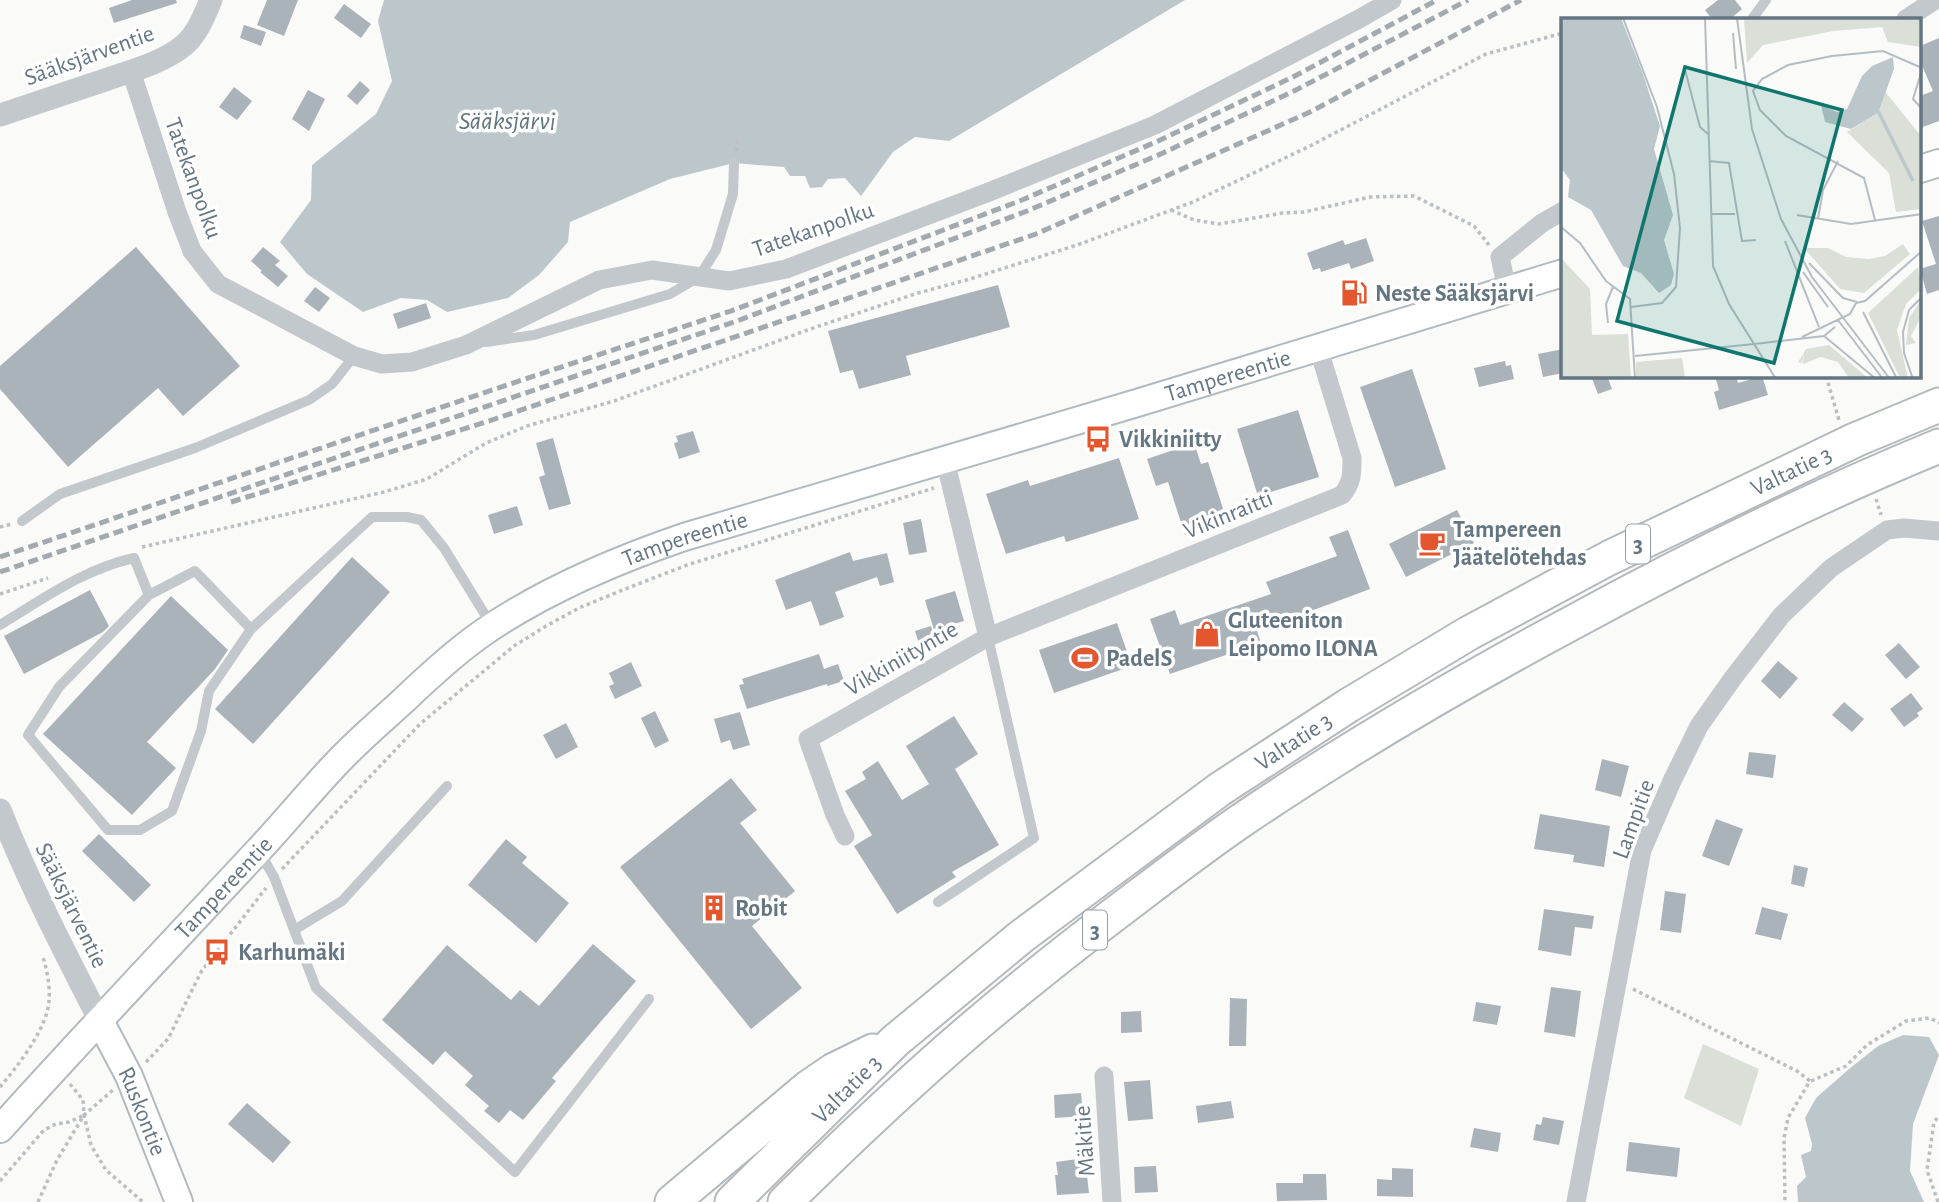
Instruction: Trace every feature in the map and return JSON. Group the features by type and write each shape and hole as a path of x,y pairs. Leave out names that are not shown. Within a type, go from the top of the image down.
{"highway":[{"name":"Valtatie 3","path":"732,1202 895,1041 1022,936 1220,789 1349,705 1469,633 1609,558 1855,440 1939,405"},
{"name":"Valtatie 3","path":"785,1202 966,1033 1043,969 1239,822 1366,739 1485,669 1626,593 1866,476 1939,446"},
{"path":"672,1202 809,1087 834,1070 895,1041"},
{"path":"820,1202 843,1146"}],"main road":[{"path":"1922,168 1939,163"},
{"name":"Tampereentie","path":"0,1129 335,764 425,680 492,626 575,580 655,547 741,520 948,471 1318,347 1561,274"},
{"name":"Ruskontie","path":"100,1021 129,1076 179,1202"}],"street":[{"name":"Sääksjärventie","path":"0,115 163,58 183,46 194,34 211,0"},
{"name":"Tatekanpolku","path":"131,71 192,251 218,284 354,356 382,364 412,362 466,345 599,280 652,271 729,281 786,269 1002,187 1155,125 1392,0"},
{"path":"1908,18 1935,0"},
{"path":"1507,289 1500,257 1542,223 1561,212"},
{"name":"Vikinraitti","path":"988,637 1342,495 1350,485 1352,458 1318,347"},
{"name":"Vikkiniityntie","path":"845,836 808,739 988,637 948,471"},
{"name":"Lampitie","path":"1576,1202 1642,850 1699,726 1781,616 1831,568 1887,530 1903,528 1939,531"},
{"name":"Sääksjärventie","path":"0,810 19,859 100,1021"},
{"name":"Mäkitie","path":"1104,1076 1112,1202"}],"lane":[{"path":"1753,18 1766,0"},
{"path":"466,345 534,335 670,294 698,277 716,250 733,194 734,163"},
{"path":"22,521 60,494 195,448 309,400 332,384 354,356"},
{"path":"251,629 195,571 149,595 59,687 28,735 108,830 140,830 172,811 201,731 209,691 251,629 372,517 407,517 421,520 444,548 492,626"},
{"path":"0,625 64,586 110,563 134,558 149,595"},
{"path":"938,902 1034,838 988,637"},
{"path":"294,930 342,901 447,786"},
{"path":"258,850 274,877 316,988 515,1172 649,999"}],"path":[{"path":"130,550 384,492 427,479 486,443 527,426 614,401 816,327 918,293 1080,244 1193,202 1310,146 1486,54 1561,34"},
{"path":"1171,210 1194,219 1219,224 1304,212 1370,197 1414,196 1474,226 1500,257"},
{"path":"1827,378 1839,420"},
{"path":"0,1181 44,1130 84,1115 153,1055 168,1038 201,972 274,877 420,724 514,646 590,603 948,471"},
{"path":"0,1087 33,1043 48,1011 49,987 40,949"},
{"path":"1618,982 1797,1071 1810,1081"},
{"path":"1785,1202 1784,1138 1788,1118 1810,1081 1846,1066 1867,1045 1906,1021 1930,1018 1939,1023"},
{"path":"38,1202 57,1160 84,1115"},
{"path":"84,1115 91,1145 106,1170 143,1202"},
{"path":"1938,1202 1927,1170 1934,1122 1939,1116"}],"shaded area":[{"path":"1703,1044 1759,1069 1741,1126 1684,1098"}],"water":[{"name":"Sääksjärvi","path":"384,0 1185,0 949,141 915,137 893,152 861,196 845,178 828,179 822,187 810,188 805,176 790,176 784,167 734,163 670,179 570,222 568,242 539,275 508,298 447,312 427,300 401,298 363,312 307,274 280,242 311,200 312,165 376,114 392,81 378,21"},
{"path":"1903,1035 1929,1037 1939,1055 1913,1124 1910,1171 1924,1202 1798,1202 1797,1186 1806,1177 1801,1155 1811,1151 1812,1144 1805,1118 1816,1098 1878,1046"}],"building":[{"path":"132,0 176,0 177,3 114,23 109,8"},
{"path":"267,0 298,0 284,36 257,25"},
{"path":"1718,0 1735,0 1742,9 1731,18 1711,18 1705,10"},
{"path":"344,4 371,24 361,38 334,18"},
{"path":"244,25 266,32 261,46 240,38"},
{"path":"1939,38 1939,121 1922,127 1922,95 1933,91 1922,66 1922,45"},
{"path":"360,81 370,90 357,105 347,96"},
{"path":"234,87 252,101 237,120 219,107"},
{"path":"308,90 325,99 309,131 292,119"},
{"path":"1939,216 1939,290 1927,294 1922,268 1936,264 1922,221"},
{"path":"1366,238 1374,261 1351,269 1349,263 1321,272 1320,268 1313,270 1307,253 1343,240 1345,245"},
{"path":"136,247 240,366 183,416 158,388 68,467 0,389 0,366"},
{"path":"263,247 280,261 275,265 288,276 278,287 251,261"},
{"path":"998,285 1010,327 906,356 911,375 859,389 853,370 840,373 828,331"},
{"path":"315,287 330,298 319,312 304,301"},
{"path":"426,303 431,318 398,329 393,314"},
{"path":"1561,349 1561,373 1543,377 1538,354"},
{"path":"1505,361 1506,366 1511,365 1514,379 1479,387 1474,368"},
{"path":"1412,369 1446,469 1395,487 1360,387"},
{"path":"1592,378 1608,378 1612,389 1598,394"},
{"path":"1716,378 1737,378 1738,383 1763,378 1768,395 1719,410 1714,392 1719,390"},
{"path":"1298,410 1319,477 1258,496 1237,429"},
{"path":"693,431 700,452 679,459 674,443 678,442 676,436"},
{"path":"553,438 571,504 549,510 539,477 545,475 536,443"},
{"path":"1194,443 1201,464 1208,462 1227,521 1185,535 1168,482 1156,486 1147,459"},
{"path":"1119,458 1139,519 1066,542 1064,536 1006,554 986,494 1028,480 1030,486"},
{"path":"517,506 523,525 494,534 488,515"},
{"name":"Tampereen Jäätelötehdas","path":"1457,510 1474,543 1406,577 1389,544"},
{"path":"921,519 927,552 909,555 903,523"},
{"path":"1348,530 1370,589 1257,631 1261,643 1170,674 1150,619 1175,610 1180,625 1271,594 1266,582 1337,556 1329,537"},
{"path":"850,552 853,561 887,553 894,582 880,586 877,577 835,592 844,617 820,626 811,601 786,610 775,580"},
{"path":"352,557 390,592 253,744 215,709"},
{"path":"90,590 109,626 103,632 24,674 4,636"},
{"path":"955,591 964,621 934,630 925,600"},
{"path":"171,596 228,650 215,669 147,742 176,768 132,815 43,734"},
{"name":"PadelS","path":"1117,623 1132,666 1054,693 1039,650"},
{"path":"931,626 936,642 920,647 915,631"},
{"path":"1899,643 1920,667 1906,679 1885,655"},
{"path":"819,654 824,669 838,664 844,681 747,709 739,685 744,684 742,679"},
{"path":"1778,661 1798,678 1780,699 1761,681"},
{"path":"631,662 642,686 615,699 609,686 614,684 609,673"},
{"path":"1911,693 1923,709 1917,713 1919,716 1904,727 1890,709"},
{"path":"1844,702 1864,719 1852,732 1832,715"},
{"path":"655,711 669,741 655,748 641,718"},
{"path":"740,712 750,745 733,750 730,740 721,743 714,719"},
{"path":"954,716 978,754 955,769 999,845 952,872 956,877 897,914 854,846 872,835 845,791 866,779 862,772 878,761 902,800 929,784 906,746"},
{"path":"566,723 578,747 556,759 543,735"},
{"path":"1749,752 1776,755 1773,778 1746,774"},
{"path":"1602,759 1629,766 1621,797 1595,790"},
{"name":"Robit","path":"731,778 757,810 740,823 795,891 752,926 802,988 751,1029 620,867"},
{"path":"1540,814 1610,826 1604,867 1573,862 1574,855 1534,849"},
{"path":"1716,819 1743,829 1729,866 1702,856"},
{"path":"99,834 151,885 134,902 82,851"},
{"path":"506,839 527,857 522,863 569,903 536,943 468,885"},
{"path":"1794,865 1808,868 1804,887 1791,884"},
{"path":"1665,891 1686,894 1681,933 1660,930"},
{"path":"1762,907 1788,914 1781,940 1755,934"},
{"path":"1544,909 1594,916 1592,929 1575,927 1571,956 1538,950"},
{"path":"593,944 636,981 552,1078 556,1081 523,1120 510,1110 499,1123 484,1111 489,1106 465,1085 473,1076 445,1051 433,1065 382,1020 447,945 511,1000 520,990 539,1006"},
{"path":"1551,987 1581,991 1575,1037 1544,1032"},
{"path":"1230,998 1247,999 1246,1046 1229,1046"},
{"path":"1476,1002 1501,1006 1497,1025 1473,1021"},
{"path":"1141,1011 1142,1032 1121,1033 1121,1012"},
{"path":"1150,1080 1153,1119 1128,1121 1124,1082"},
{"path":"1081,1093 1083,1116 1055,1118 1054,1095"},
{"path":"1231,1101 1234,1118 1198,1123 1196,1106"},
{"path":"247,1103 291,1142 273,1163 228,1124"},
{"path":"1543,1117 1564,1121 1559,1145 1533,1140 1536,1124 1541,1125"},
{"path":"1474,1128 1501,1133 1498,1152 1470,1147"},
{"path":"1629,1142 1680,1148 1677,1177 1626,1171"},
{"path":"1085,1158 1089,1193 1057,1195 1056,1162"},
{"path":"1156,1166 1158,1192 1135,1193 1134,1167"},
{"path":"1392,1168 1413,1169 1413,1197 1377,1196 1377,1179 1392,1180"},
{"path":"1303,1174 1326,1174 1327,1200 1277,1201 1276,1183 1303,1183"}],"railway":[{"path":"0,557 731,311 1022,200 1158,141 1293,77 1437,0"},
{"path":"0,572 737,321 1027,211 1163,153 1296,90 1468,0"},
{"path":"231,502 489,421 1036,234 1310,112 1521,0"}],"place":[{"name":"Neste Sääksjärvi","path":"1354,293"},
{"name":"Vikkiniitty","path":"1098,439"},
{"name":"Tampereen Jäätelötehdas","path":"1432,543"},
{"name":"Gluteeniton Leipomo ILONA","path":"1207,634"},
{"name":"PadelS","path":"1085,658"},
{"name":"Robit","path":"714,908"},
{"name":"Karhumäki","path":"217,952"}]}
